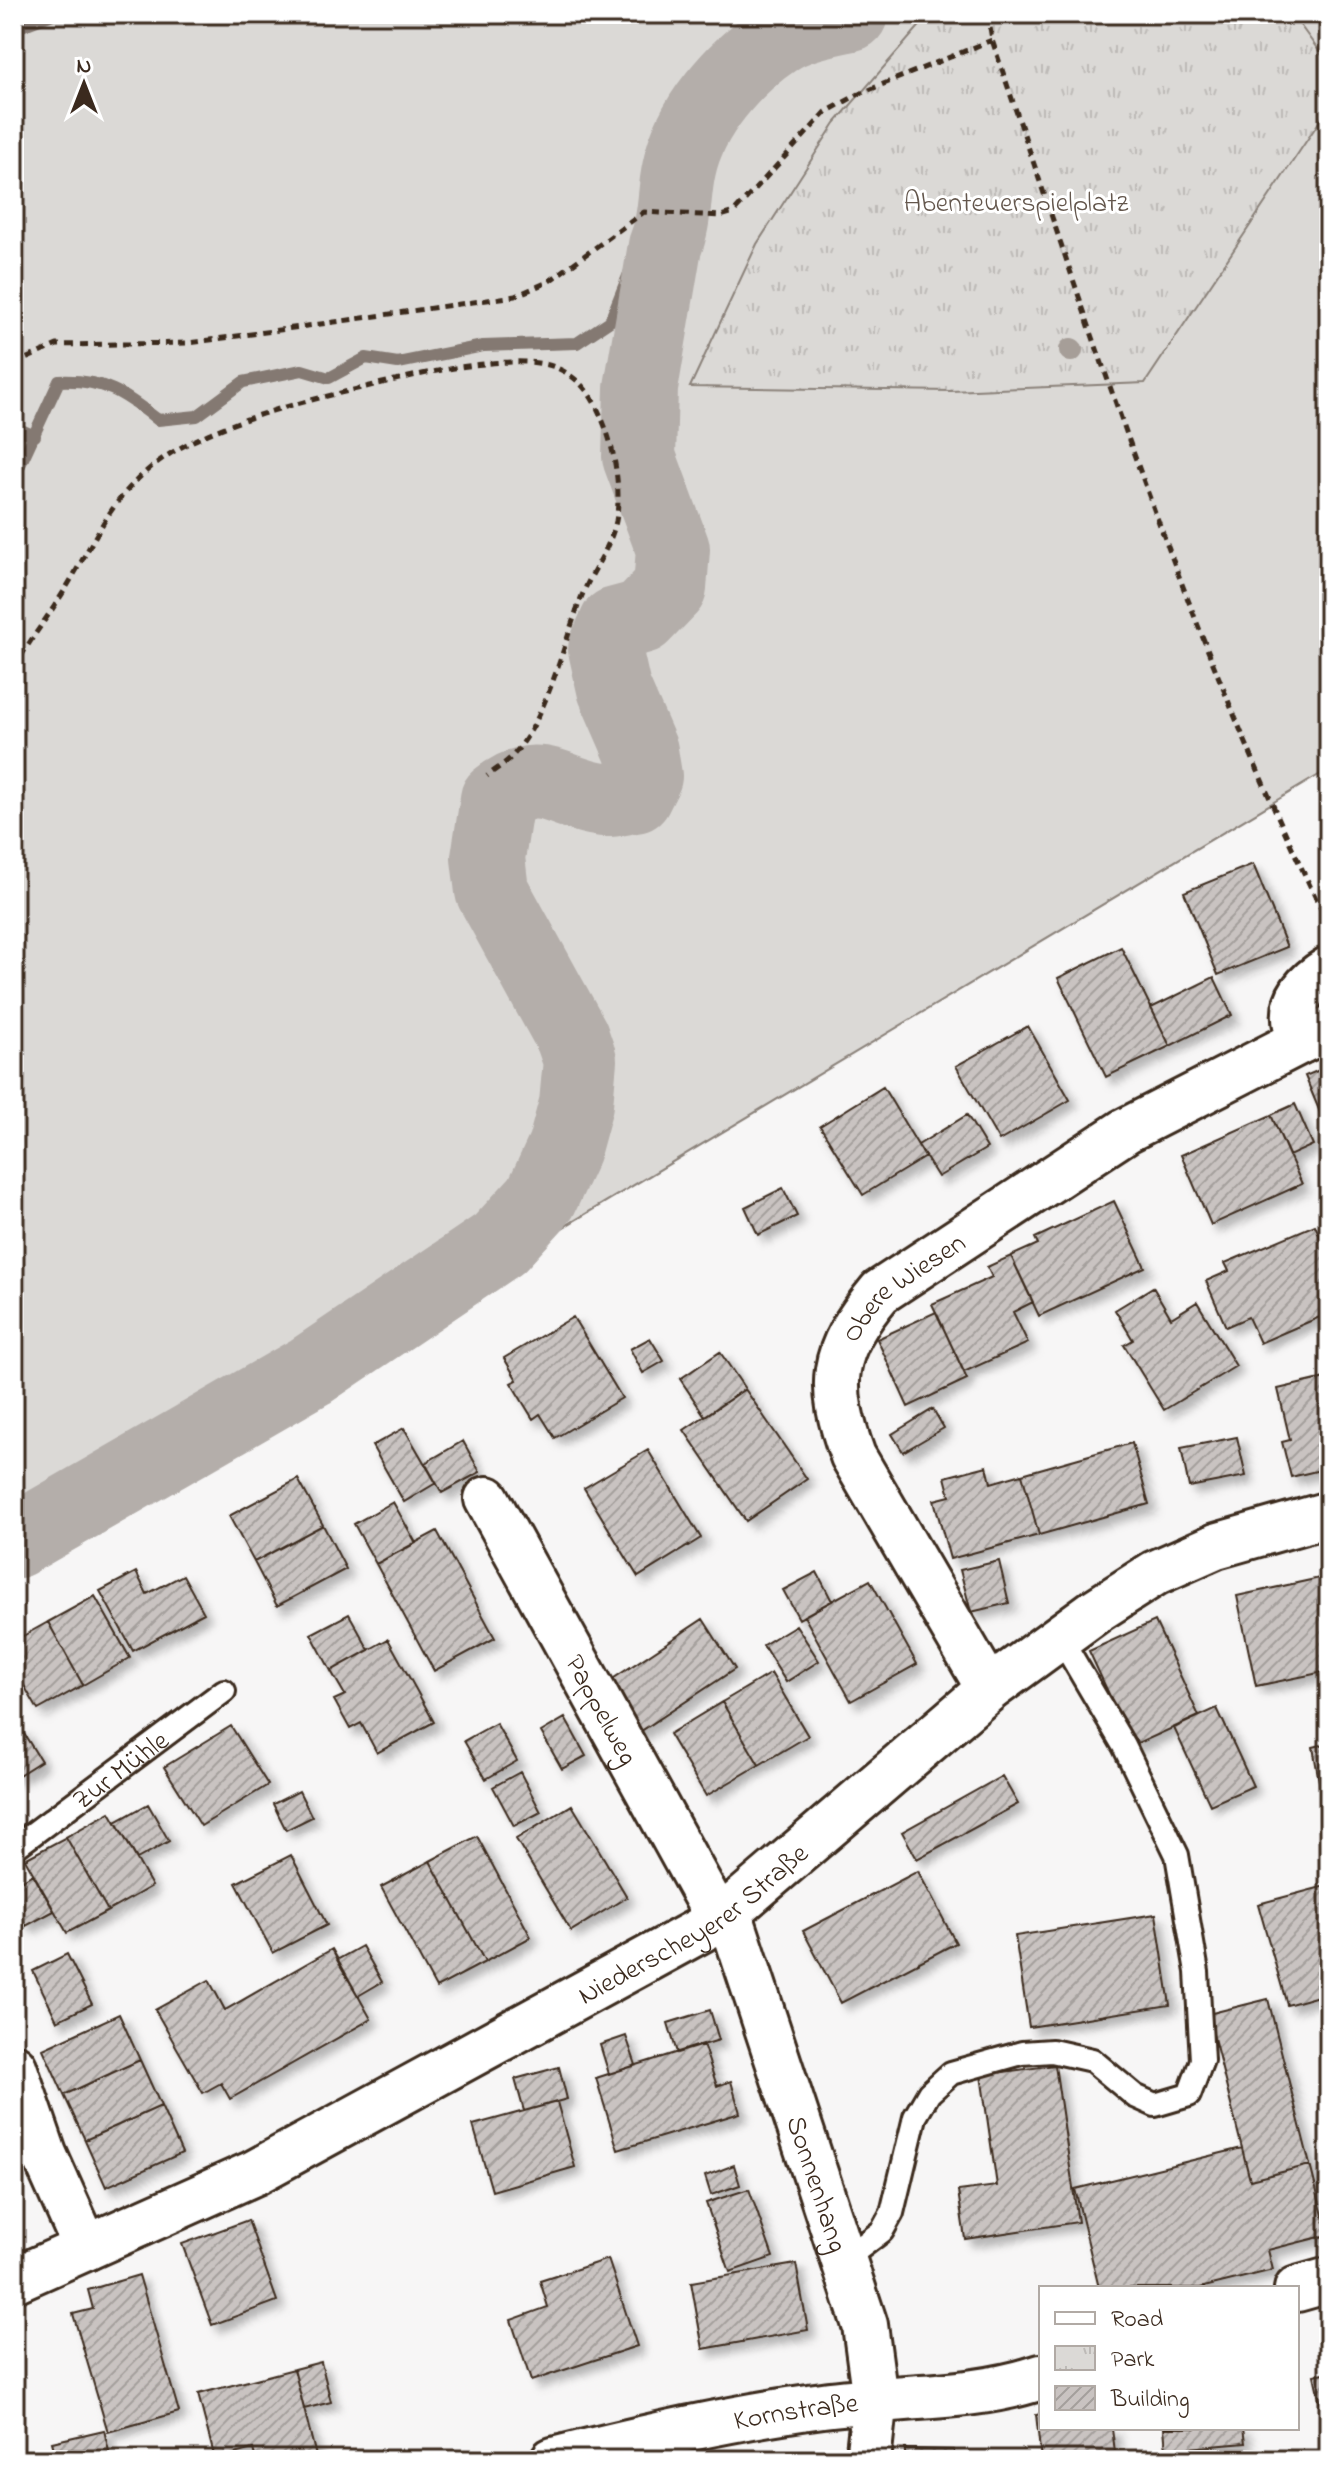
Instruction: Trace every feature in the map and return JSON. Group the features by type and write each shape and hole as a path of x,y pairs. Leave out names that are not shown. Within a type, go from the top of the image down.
{"street":[{"name":"Obere Wiesen","path":"989,1689 853,1456 841,1422 836,1391 838,1360 853,1325 880,1292 1125,1131 1315,1035 1293,1011 1297,995 1329,969"},
{"name":"Pappelweg","path":"487,1499 724,1916"},
{"name":"Niederscheyerer Straße","path":"14,2280 254,2173 724,1916 989,1689 1155,1573 1216,1546 1329,1514"},
{"name":"Sonnenhang","path":"724,1916 865,2325 875,2399 868,2460"},
{"path":"14,2067 44,2154 86,2248"},
{"path":"1299,2288 1329,2280"},
{"name":"Kornstraße","path":"553,2460 664,2433 875,2399 954,2395 1039,2377"}],"lane":[{"path":"844,2260 882,2231 892,2213 915,2117 929,2093 951,2073 1022,2053 1052,2051 1092,2060 1135,2096 1155,2105 1189,2095 1202,2060 1197,1972 1177,1855 1124,1746 1060,1637"},
{"name":"Zur Mühle","path":"14,1848 224,1691"}],"path":[{"path":"988,14 992,40 1134,459 1230,709 1284,834 1329,925"},
{"path":"14,364 57,345 189,343 515,296 548,282 644,212 721,216 734,212 826,112 859,94 992,40"},
{"path":"14,669 120,494 164,458 217,433 294,404 368,386 465,367 510,363 555,367 578,381 595,400 609,438 616,479 615,522 608,545 590,575 537,719 515,754 487,776"}],"green space":[{"path":"14,14 1318,14 1329,31 1329,769 14,1556"},
{"name":"Abenteuerspielplatz","path":"930,14 1292,14 1329,65 1329,107 1145,383 951,391 690,387 757,244 835,123"}],"building":[{"path":"1253,864 1287,947 1218,975 1184,892"},
{"path":"1121,947 1170,1046 1106,1077 1058,978"},
{"path":"1214,977 1232,1015 1170,1046 1151,1008"},
{"path":"1028,1026 1070,1100 999,1141 956,1066"},
{"path":"1329,1066 1329,1134 1305,1076"},
{"path":"883,1087 925,1157 863,1195 820,1126"},
{"path":"1295,1104 1313,1145 1289,1156 1271,1115"},
{"path":"967,1115 987,1148 938,1177 918,1145"},
{"path":"1271,1115 1302,1184 1211,1225 1181,1155"},
{"path":"783,1188 797,1216 758,1235 745,1207"},
{"path":"1114,1201 1145,1267 1039,1316 1011,1256 1038,1244 1035,1238"},
{"path":"1315,1225 1329,1257 1329,1313 1260,1343 1248,1317 1226,1327 1206,1281 1229,1271 1225,1263"},
{"path":"1011,1256 1033,1302 1013,1312 1028,1343 964,1372 932,1304 992,1277 987,1267"},
{"path":"1153,1287 1171,1318 1197,1302 1236,1366 1164,1410 1124,1345 1133,1340 1115,1310"},
{"path":"936,1312 967,1379 908,1407 877,1339"},
{"path":"573,1317 622,1398 555,1438 540,1414 533,1419 511,1383 517,1380 504,1358"},
{"path":"650,1338 664,1361 643,1373 630,1349"},
{"path":"720,1352 745,1389 705,1416 680,1379"},
{"path":"1329,1377 1329,1468 1291,1477 1282,1442 1290,1440 1278,1389"},
{"path":"745,1389 807,1479 746,1521 684,1430"},
{"path":"933,1409 944,1428 903,1452 892,1434"},
{"path":"404,1428 436,1483 404,1502 372,1446"},
{"path":"1237,1437 1246,1476 1189,1487 1181,1448"},
{"path":"463,1441 480,1472 442,1493 425,1463"},
{"path":"1132,1443 1149,1504 1039,1535 1022,1474"},
{"path":"648,1450 701,1538 638,1577 584,1488"},
{"path":"987,1466 991,1483 1022,1474 1039,1535 950,1559 934,1500 950,1496 945,1477"},
{"path":"298,1479 323,1525 254,1562 229,1516"},
{"path":"393,1502 416,1543 376,1564 354,1524"},
{"path":"323,1525 346,1569 277,1606 254,1562"},
{"path":"437,1531 495,1638 434,1671 376,1564"},
{"path":"999,1561 1009,1603 971,1612 960,1570"},
{"path":"136,1572 147,1594 183,1575 204,1613 133,1651 100,1591"},
{"path":"817,1572 832,1601 799,1619 783,1590"},
{"path":"1329,1576 1329,1671 1256,1686 1237,1596"},
{"path":"870,1580 917,1664 851,1701 804,1616"},
{"path":"95,1596 130,1658 83,1685 48,1622"},
{"path":"349,1614 369,1650 331,1671 311,1634"},
{"path":"703,1619 735,1669 635,1735 602,1686"},
{"path":"1155,1621 1199,1716 1133,1746 1089,1651"},
{"path":"48,1622 83,1685 38,1710 14,1668 14,1641"},
{"path":"796,1625 819,1661 786,1682 763,1645"},
{"path":"388,1639 434,1722 377,1753 361,1723 350,1729 334,1700 345,1695 331,1671"},
{"path":"771,1673 808,1736 759,1765 722,1702"},
{"path":"722,1702 759,1765 706,1796 669,1734"},
{"path":"1217,1708 1253,1786 1210,1805 1174,1728"},
{"path":"565,1718 586,1756 562,1769 541,1732"},
{"path":"496,1723 517,1761 486,1779 464,1741"},
{"path":"231,1726 268,1785 201,1826 164,1767"},
{"path":"21,1729 41,1761 14,1778 14,1733"},
{"path":"1329,1743 1329,1815 1325,1816 1313,1747"},
{"path":"520,1772 541,1812 514,1826 493,1787"},
{"path":"1002,1776 1018,1804 917,1859 902,1832"},
{"path":"299,1791 312,1817 286,1830 273,1804"},
{"path":"148,1804 169,1841 137,1859 116,1822"},
{"path":"572,1805 627,1897 571,1931 516,1839"},
{"path":"110,1812 152,1886 108,1911 66,1837"},
{"path":"477,1836 531,1937 485,1962 430,1861"},
{"path":"66,1837 108,1911 67,1933 25,1859"},
{"path":"291,1855 327,1925 273,1953 236,1883"},
{"path":"430,1861 485,1962 436,1988 381,1887"},
{"path":"918,1871 956,1943 841,2003 803,1931"},
{"path":"33,1874 54,1911 26,1926 14,1905 14,1885"},
{"path":"1329,1885 1329,1993 1287,2005 1258,1904"},
{"path":"1156,1914 1170,2005 1029,2027 1015,1936"},
{"path":"362,1946 382,1982 358,1996 337,1960"},
{"path":"332,1949 371,2019 230,2099 221,2083 203,2093 155,2010 209,1980 225,2010"},
{"path":"67,1954 92,2004 57,2021 33,1971"},
{"path":"1268,1999 1310,2165 1250,2180 1208,2014"},
{"path":"710,2010 719,2040 677,2053 668,2023"},
{"path":"119,2014 140,2060 64,2095 43,2049"},
{"path":"626,2036 636,2065 609,2074 600,2045"},
{"path":"703,2044 717,2086 731,2081 740,2113 618,2150 596,2078"},
{"path":"140,2060 161,2106 85,2140 64,2095"},
{"path":"1055,2065 1078,2222 965,2239 958,2191 997,2186 981,2075"},
{"path":"559,2067 567,2099 524,2111 515,2079"},
{"path":"557,2102 575,2167 492,2191 473,2125"},
{"path":"161,2106 182,2153 106,2187 85,2140"},
{"path":"1242,2148 1250,2180 1310,2165 1328,2235 1268,2250 1273,2270 1208,2286 1099,2286 1075,2189"},
{"path":"734,2165 740,2185 711,2195 705,2176"},
{"path":"749,2189 773,2257 730,2272 706,2203"},
{"path":"248,2220 277,2301 212,2325 182,2244"},
{"path":"608,2259 637,2346 531,2381 511,2320 548,2307 540,2281"},
{"path":"796,2264 808,2330 703,2349 691,2282"},
{"path":"139,2275 179,2412 108,2432 73,2314 93,2309 88,2290"},
{"path":"321,2362 331,2402 304,2409 294,2369"},
{"path":"294,2369 317,2460 256,2460 253,2449 215,2459 198,2394"},
{"path":"1329,2372 1329,2443 1314,2375"},
{"path":"1039,2413 1039,2430 1112,2430 1116,2460 1041,2460 1036,2414"},
{"path":"104,2430 111,2460 57,2460 52,2442"},
{"path":"1164,2430 1243,2430 1245,2443 1166,2450"},
{"path":"905,2449 954,2450 954,2460 905,2460"}],"waterway":[{"path":"14,29 53,14"},
{"path":"14,1542 311,1371 499,1244 541,1198 564,1148 576,1104 580,1060 572,1037 492,891 488,858 497,799 512,789 537,783 603,800 635,796 645,776 641,751 614,689 605,649 616,624 642,617 670,588 673,549 639,457 641,388 684,150 692,131 716,95 760,51 793,30 851,14"},
{"path":"14,478 59,381 101,385 135,402 158,420 197,416 243,382 302,370 329,378 366,358 398,363 483,346 577,343 610,321 630,271 665,246"},
{"path":"14,427 35,436"}]}
